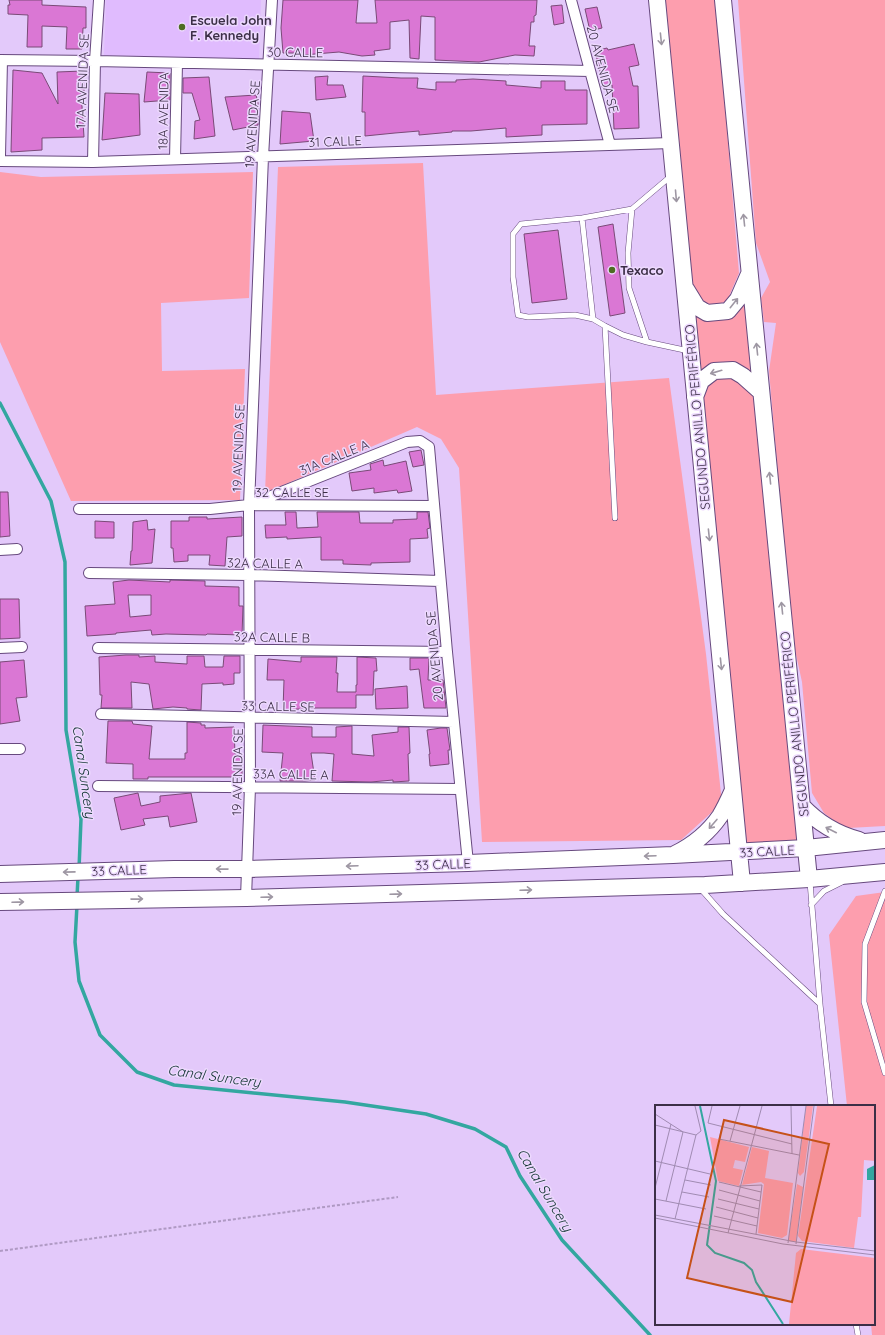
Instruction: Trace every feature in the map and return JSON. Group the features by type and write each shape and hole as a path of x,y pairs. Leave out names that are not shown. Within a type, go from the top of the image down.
{"main road":[{"name":"SEGUNDO ANILLO PERIFÉRICO","path":"657,0 742,883"},
{"name":"SEGUNDO ANILLO PERIFÉRICO","path":"723,0 809,879"},
{"path":"685,286 697,307 707,313 728,311 738,299 750,273"},
{"path":"695,398 701,381 714,371 733,370 743,376 761,392"},
{"path":"674,855 702,837 720,816 733,790"},
{"path":"802,806 812,817 824,826 845,837 867,842"},
{"name":"33 CALLE","path":"0,874 468,863 739,852 806,848 885,840"},
{"path":"0,902 246,898 698,885 809,879 885,872"}],"street":[{"name":"17A AVENIDA SE","path":"93,162 95,61 99,0"},
{"name":"19 AVENIDA SE","path":"246,898 250,787 249,505 263,156 272,0"},
{"name":"20 AVENIDA SE","path":"571,0 610,145"},
{"name":"30 CALLE","path":"1,60 590,71"},
{"path":"0,156 1,60"},
{"name":"18A AVENIDA","path":"175,159 177,63"},
{"name":"31 CALLE","path":"0,161 93,162 671,143"},
{"name":"31A CALLE A","path":"249,505 407,442 420,441 429,447"},
{"name":"20 AVENIDA SE","path":"429,447 440,581 468,863"},
{"name":"32 CALLE SE","path":"79,509 210,509 249,505 434,506"},
{"path":"0,550 17,549"},
{"name":"32A CALLE A","path":"89,573 250,575 440,581"},
{"path":"0,648 22,647"},
{"name":"32A CALLE B","path":"98,648 447,652"},
{"name":"33 CALLE SE","path":"101,714 454,722"},
{"path":"0,750 20,749"},
{"name":"33A CALLE A","path":"98,786 460,789"}],"lane":[{"path":"674,174 632,209 582,218 521,224 513,234 513,277 518,315 528,317 575,315 593,319 623,335 647,342 691,351"},
{"path":"632,209 628,253 629,288 647,342"},
{"path":"582,218 593,319"},
{"path":"605,326 615,518"},
{"path":"811,905 824,890 860,874"},
{"path":"809,879 820,1004 832,1105"},
{"path":"698,885 723,914 820,1004"},
{"path":"885,891 865,944 864,1002 885,1073"},
{"path":"856,1325 858,1335"}],"path":[{"path":"0,1251 398,1197"}],"shaded area":[{"name":"Escuela John F. Kennedy","path":"106,0 261,0 259,60 104,55"},
{"path":"660,0 716,0 739,273 727,301 710,307 689,286"},
{"path":"738,0 885,0 885,826 848,828 837,823 824,813 812,793 802,682 792,636 769,371 776,323 764,322 761,298 770,282 756,243"},
{"path":"423,163 436,395 669,378 706,654 722,803 681,840 482,842 459,468 441,439 417,427 265,493 278,167"},
{"path":"0,172 41,177 253,172 249,298 161,303 162,371 245,369 240,500 71,501 0,342"},
{"path":"745,294 751,377 733,364 694,383 687,303 707,315"},
{"path":"732,372 755,393 805,847 742,852 702,382"},
{"path":"885,892 885,1335 872,1335 871,1325 875,1325 875,1105 847,1105 829,935 856,896"}],"building":[{"path":"9,0 42,0 42,5 86,7 86,28 83,28 82,49 66,49 67,27 42,26 42,47 27,47 28,15 8,14 8,5 10,5"},
{"path":"283,0 358,0 356,23 377,23 375,0 537,0 536,15 534,16 534,22 531,22 529,46 535,46 534,56 515,55 479,62 435,60 435,17 421,16 419,59 410,58 409,20 390,22 390,49 374,51 375,55 362,56 339,52 303,55 302,53 283,53 281,28"},
{"path":"562,5 564,23 554,25 551,6"},
{"path":"597,7 602,28 590,31 585,9"},
{"path":"634,44 639,65 629,67 633,86 638,86 639,128 614,129 612,85 602,87 599,63 595,51 607,48 608,50"},
{"path":"13,70 42,73 58,104 57,72 83,71 84,91 81,91 84,137 42,138 42,150 11,152"},
{"path":"147,72 170,73 170,100 144,102"},
{"path":"328,76 327,85 343,85 346,97 316,100 315,77"},
{"path":"363,76 418,78 417,88 436,90 436,82 456,82 456,80 473,79 506,81 506,85 541,88 541,81 565,81 565,90 587,90 587,124 542,125 542,135 506,137 506,128 452,131 419,135 419,131 365,136 365,112 362,112"},
{"path":"209,77 215,136 194,139 195,121 200,120 192,93 183,93 183,78"},
{"path":"105,93 139,94 140,135 102,140"},
{"path":"256,95 258,103 258,125 233,130 225,97"},
{"path":"282,111 310,113 314,141 280,144"},
{"name":"Texaco","path":"613,224 625,313 610,316 598,227"},
{"path":"558,230 567,299 532,303 524,234"},
{"path":"421,450 424,465 413,467 409,452"},
{"path":"383,460 384,466 406,461 412,491 398,493 397,490 374,493 374,488 352,491 349,473 371,470 370,464"},
{"path":"0,492 8,492 10,536 0,537"},
{"path":"285,512 296,512 297,528 318,527 317,512 359,512 360,523 393,523 393,520 417,519 417,512 428,512 430,528 427,529 428,538 410,539 410,562 371,563 371,565 343,564 343,560 321,560 321,537 287,539 287,537 266,538 265,525 286,525"},
{"path":"189,517 207,517 207,519 242,517 242,536 227,537 225,566 209,565 210,555 188,555 188,561 174,562 173,548 171,548 171,521 189,521"},
{"path":"147,520 148,530 155,529 152,563 130,565 133,522"},
{"path":"95,521 114,522 114,538 95,538"},
{"path":"129,580 170,582 170,580 205,581 205,586 239,587 239,606 243,606 242,635 152,635 151,630 87,636 85,606 115,604 113,582","holes":["128,595 151,595 151,615 130,617"]},
{"path":"0,599 19,599 20,638 0,639"},
{"path":"139,655 139,657 155,656 155,662 187,664 187,656 204,656 205,667 223,667 224,656 240,656 240,673 234,673 234,684 202,684 201,710 173,707 153,709 149,684 131,682 132,708 101,708 102,695 100,695 99,657"},
{"path":"301,657 337,657 337,692 356,692 357,657 376,658 377,671 374,671 373,695 356,695 356,708 283,710 284,680 267,680 268,659 301,662"},
{"path":"410,658 429,658 428,680 443,680 446,708 424,708 419,669 410,670"},
{"path":"24,660 27,697 16,698 20,721 0,724 0,662"},
{"path":"407,686 408,708 376,709 375,689"},
{"path":"108,721 132,721 133,724 152,726 149,759 185,759 185,753 187,753 187,722 201,723 201,725 205,725 205,728 234,727 235,754 242,754 242,777 148,777 148,779 133,779 133,764 106,763"},
{"path":"263,725 312,727 312,737 336,737 336,727 352,726 352,754 374,756 372,735 398,732 398,727 409,727 409,781 332,781 334,754 311,753 315,780 280,781 283,753 262,752"},
{"path":"447,728 450,750 448,750 449,764 430,766 427,730"},
{"path":"138,793 141,806 160,802 160,796 191,793 197,822 170,827 168,816 143,819 145,825 121,830 114,798"}],"waterway":[{"name":"Canal Suncery","path":"0,403 51,501 65,562 66,730 81,819 79,869"},
{"name":"Canal Suncery","path":"77,897 78,877"},
{"name":"Canal Suncery","path":"77,905 75,942 79,981 100,1035 137,1072 174,1085 345,1102 426,1114 475,1129 506,1147 520,1176 562,1240 650,1335"}],"place":[{"name":"Escuela John F. Kennedy","path":"182,27"},
{"name":"Texaco","path":"612,270"}]}
